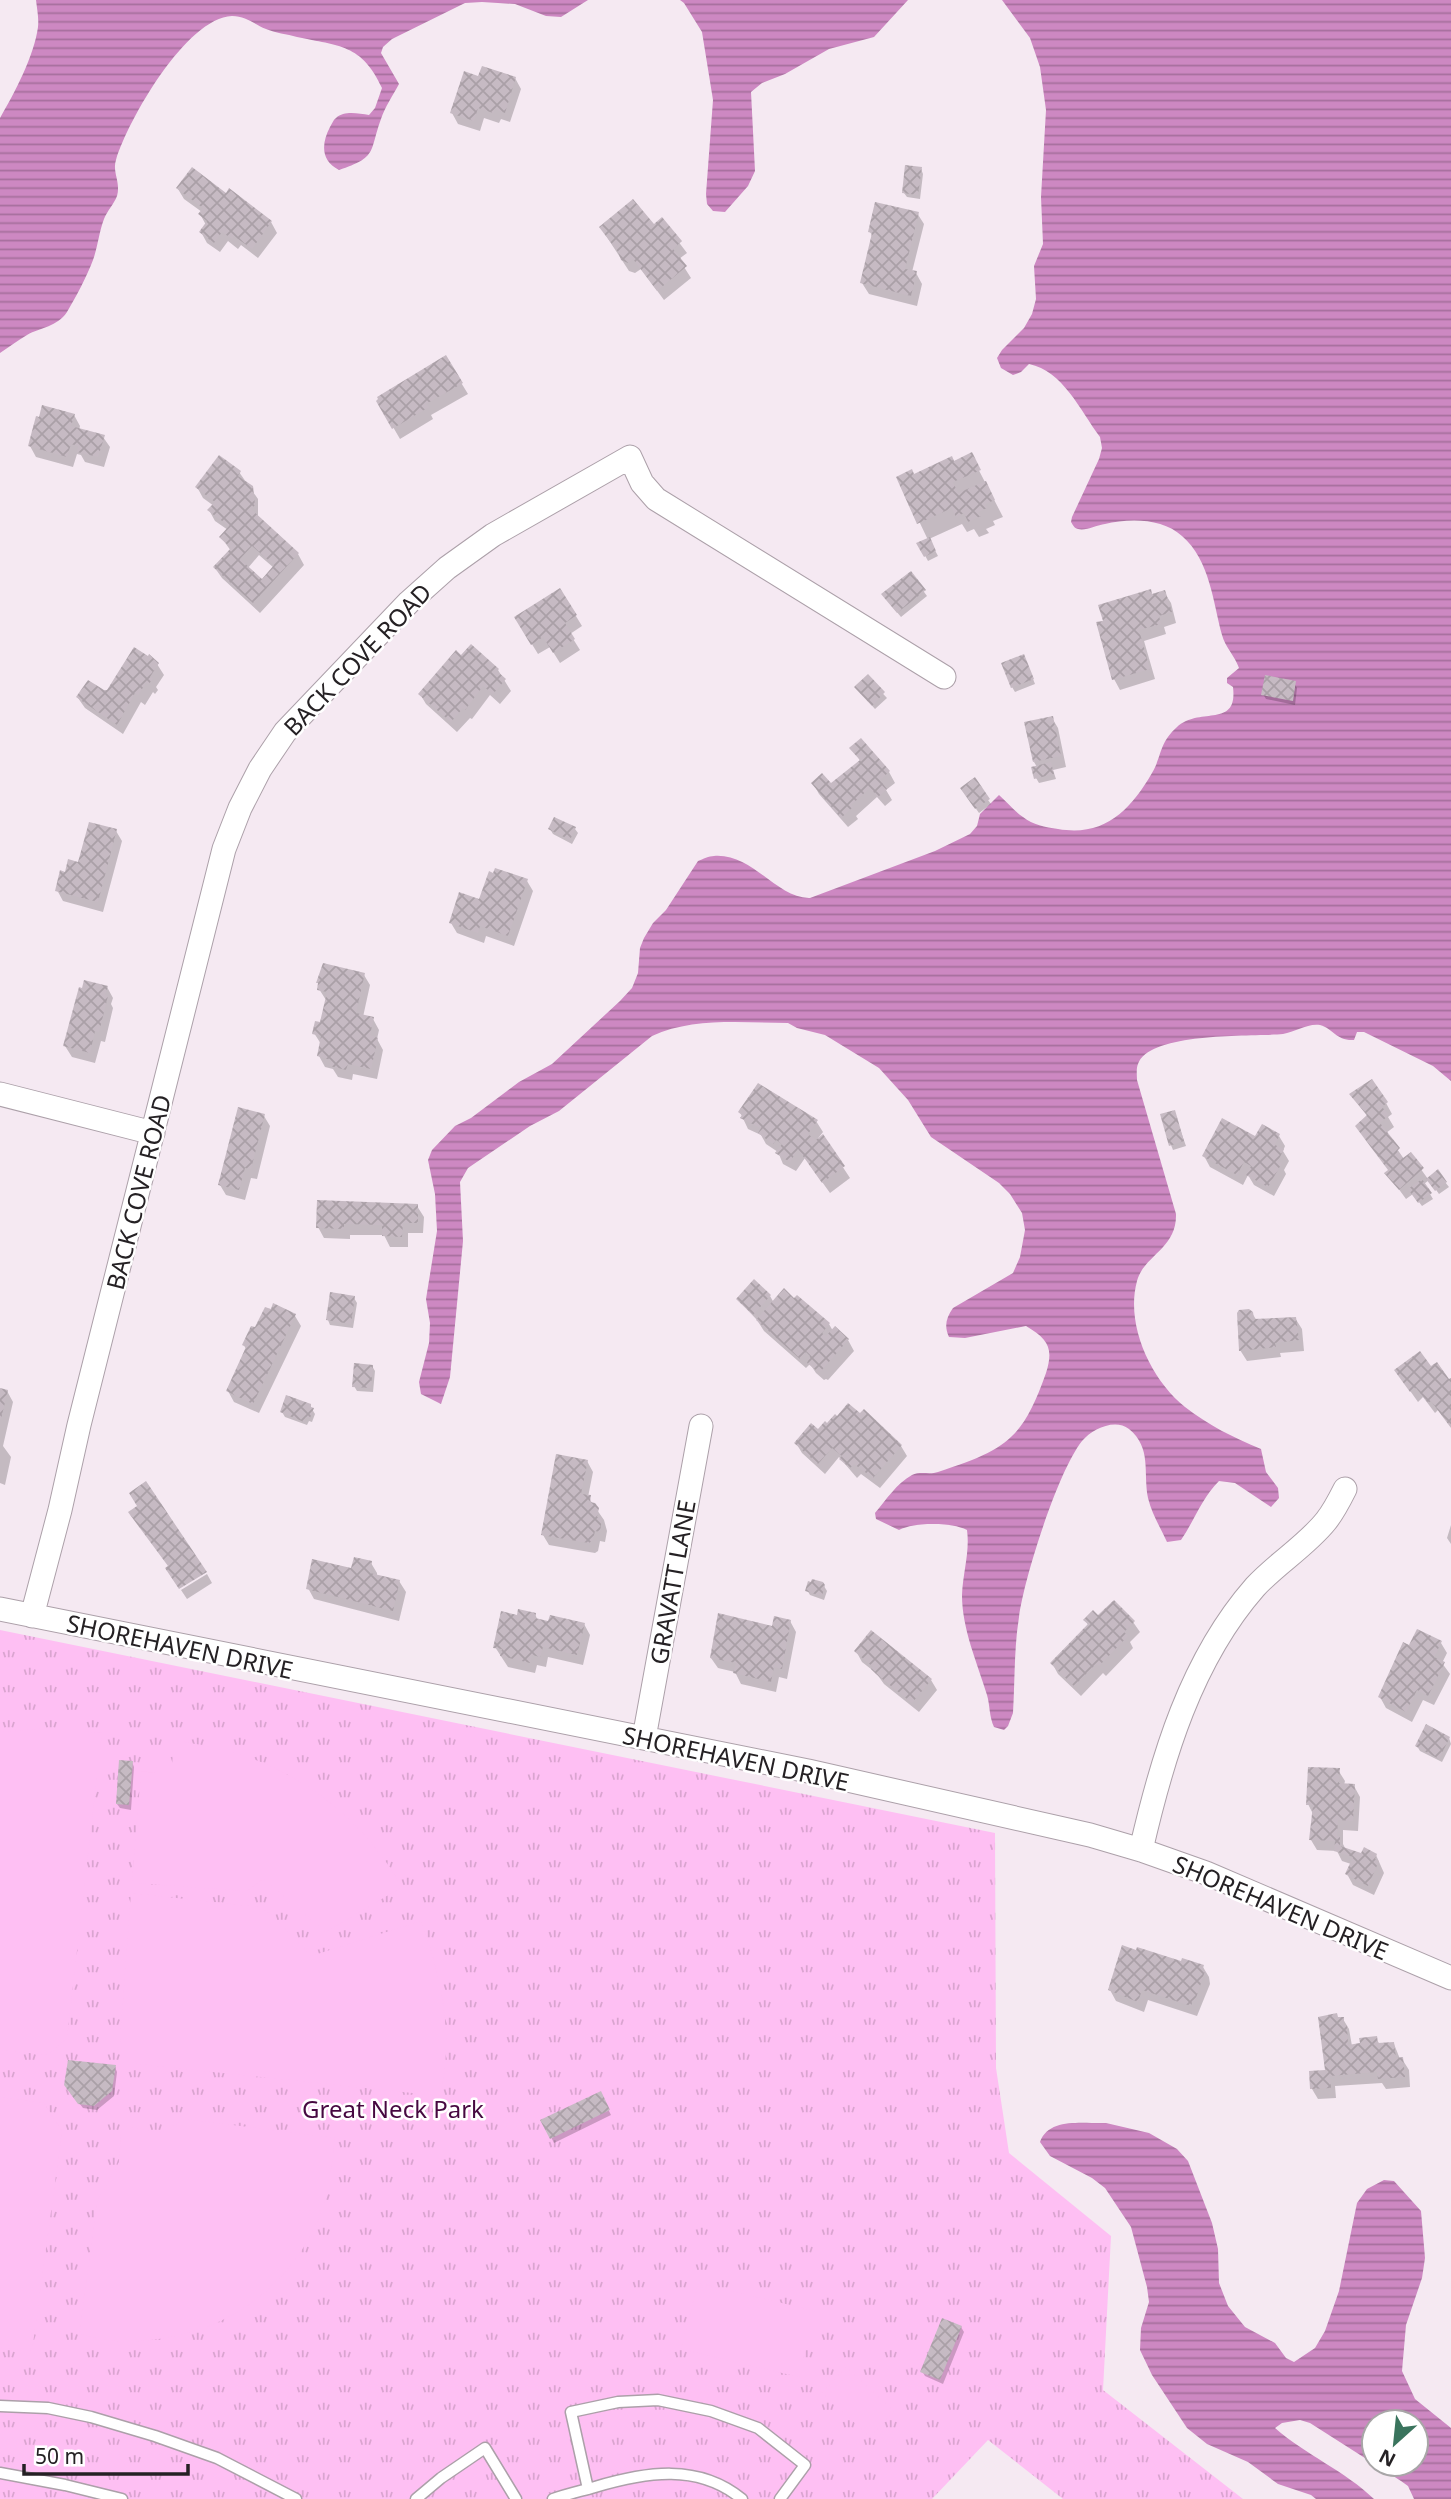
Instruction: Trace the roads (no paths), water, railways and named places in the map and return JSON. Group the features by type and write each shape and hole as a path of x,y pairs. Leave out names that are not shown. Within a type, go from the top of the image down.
{"street":[{"name":"BACK COVE ROAD","path":"32,1616 224,849 240,808 260,769 302,712 409,602 447,568 524,516 630,457 642,483 656,499 944,677"},
{"path":"0,1094 153,1133"},
{"name":"GRAVATT LANE","path":"644,1738 701,1426"},
{"path":"1141,1850 1154,1793 1172,1736 1211,1651 1234,1614 1256,1587 1324,1524 1345,1489"},
{"name":"SHOREHAVEN DRIVE","path":"0,1609 808,1771 1090,1835 1206,1873 1451,1978"}],"lane":[{"path":"588,2489 571,2412 618,2402 658,2400 711,2410 758,2428 805,2465 780,2499"},
{"path":"0,2406 48,2408 91,2417 155,2436 217,2458 296,2499"},
{"path":"416,2499 485,2448 516,2499"},
{"path":"0,2473 122,2499"},
{"path":"553,2499 653,2473 706,2479 731,2490 742,2499"}],"park label":[{"name":"Great Neck Park","path":"393,2108"}]}
